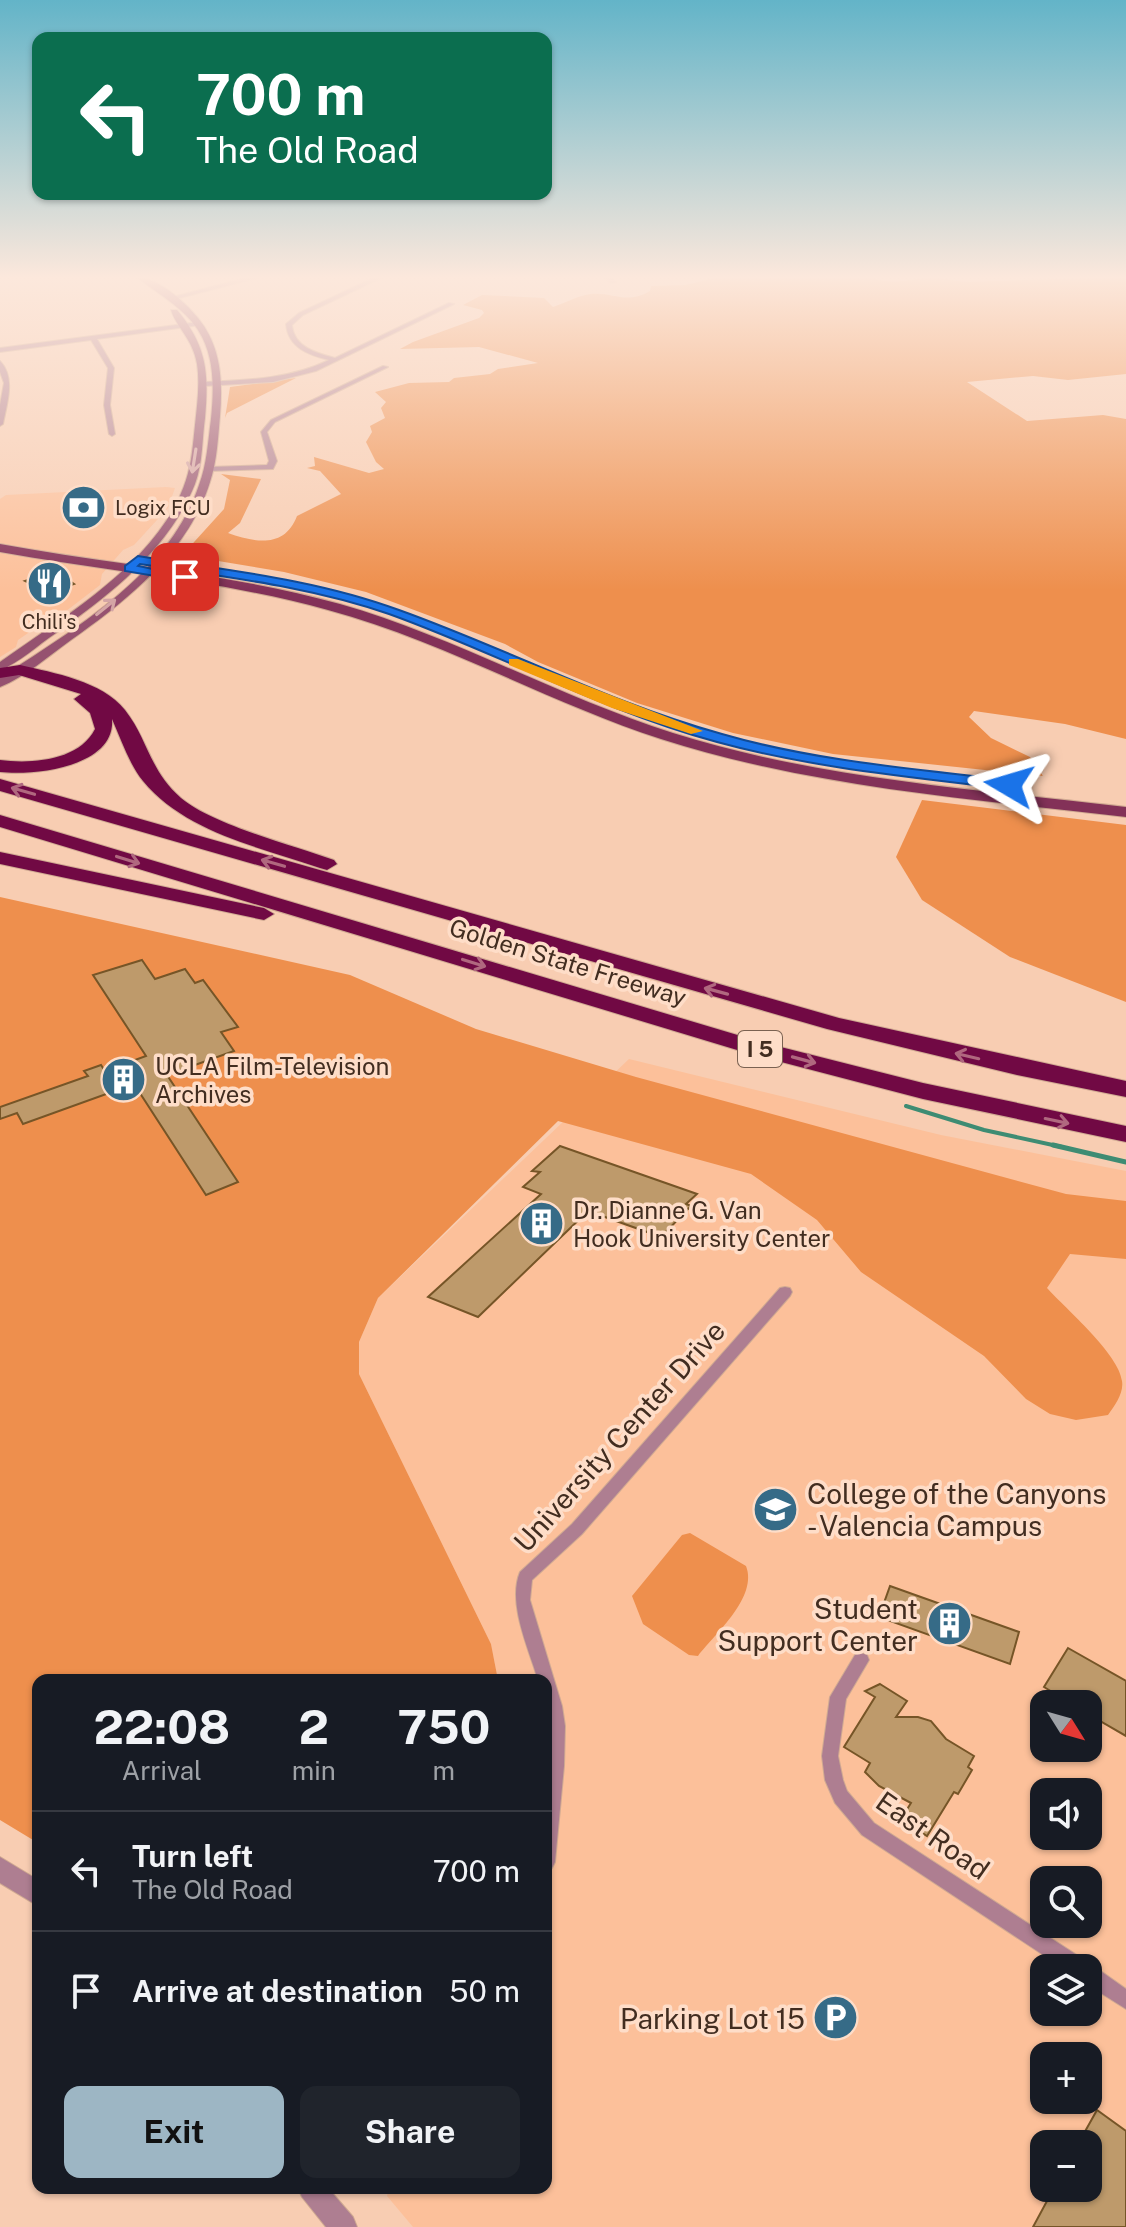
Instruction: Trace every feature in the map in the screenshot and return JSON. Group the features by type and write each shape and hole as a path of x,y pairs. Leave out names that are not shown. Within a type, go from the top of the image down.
{"highway":[{"path":"6,668 76,685 104,699 118,713 149,776 165,795 189,812 329,864 428,908"},
{"path":"0,685 25,681 72,693 97,709 105,724 104,732 94,745 67,760 26,768 0,766"},
{"name":"Golden State Freeway","path":"0,785 835,1024 1126,1089"},
{"name":"Golden State Freeway","path":"0,821 755,1048 938,1095 1126,1134"},
{"path":"0,830 80,845"},
{"path":"0,858 399,941"}],"main road":[{"path":"6,668 86,624 192,513 209,469 219,383"},
{"path":"0,685 6,668 142,565 177,510 191,480 204,384"},
{"path":"0,538 281,594 359,614 634,725 750,759 869,781 1126,812"},
{"path":"0,548 302,585 370,603 617,705 757,748 881,770 1126,799"}],"street":[{"path":"0,424 7,382"},
{"path":"111,382 107,405 112,434"},
{"path":"204,384 229,382"},
{"path":"209,469 270,467 273,461 264,432 273,421 354,382"},
{"name":"University Center Drive","path":"544,1674 522,1600 525,1577 577,1529 785,1292"},
{"name":"East Road","path":"861,1660 838,1697 830,1756 834,1780 852,1812 868,1829 1058,1954"},
{"name":"University Center Drive","path":"552,1699 557,1726 552,1804"},
{"path":"0,1869 32,1890"},
{"path":"1102,1984 1126,2000"},
{"path":"316,2194 343,2227"}],"shaded area":[{"path":"288,382 227,413 225,418 230,387"},
{"path":"968,382 1027,421 1103,415 1126,419 1126,739 1065,724 974,711 969,717 991,738 1030,757 1043,776 833,754 733,733 637,703 538,662 505,644 366,592 284,572 194,557 185,552 224,509 230,480 221,474 261,479 240,523 228,533 249,539 277,538 285,534 297,516 341,494 320,471 307,468 315,466 314,457 369,473 384,469 376,462 366,442 372,432 370,426 385,418 381,408 386,402 375,392 409,383"},
{"path":"175,488 168,508 134,545 123,550 102,574 100,585 44,628 31,631 18,640 16,647 0,657 0,499 6,495"},
{"path":"922,800 1126,825 1126,1002 1010,957 922,900 896,857"},
{"path":"0,897 350,975 476,1029 636,1077 1066,1194 1126,1201 1126,1259 1070,1254 1047,1288 1102,1345 1119,1370 1122,1381 1122,1390 1108,1415 1076,1420 1050,1414 1026,1399 984,1356 861,1272 817,1220 751,1174 558,1121 378,1298 359,1342 359,1374 491,1644 497,1674 32,1674 32,1839 0,1820"},
{"name":"College of the Canyons - Valencia Campus","path":"629,1059 941,1135 1126,1171 1126,2227 413,2227 388,2194 552,2194 552,1674 497,1674 491,1644 359,1374 359,1342 378,1298"},
{"path":"690,1533 746,1566 748,1578 741,1602 698,1656 689,1655 643,1624 632,1596 682,1535"}],"building":[{"name":"Chili's","path":"55,571 74,584 49,593 25,581"},
{"name":"UCLA Film-Television Archives","path":"142,960 155,979 185,969 195,983 203,980 238,1027 221,1032 234,1051 167,1075 238,1182 206,1195 134,1084 23,1124 17,1113 0,1119 0,1107 88,1076 84,1071 101,1065 105,1071 146,1056 93,975"},
{"name":"Dr. Dianne G. Van Hook University Center","path":"560,1146 697,1194 686,1204 691,1206 661,1237 588,1211 478,1317 428,1297 541,1194 523,1187 540,1172 532,1171"},
{"name":"Student Support Center","path":"890,1586 1019,1632 1010,1664 879,1617"},
{"path":"1068,1648 1126,1681 1126,1736 1102,1722 1102,1690 1049,1690 1044,1687"},
{"path":"880,1684 907,1701 896,1717 918,1717 931,1721 946,1739 974,1756 968,1767 972,1770 958,1794 954,1792 927,1836 901,1819 911,1803 879,1786 865,1772 870,1763 844,1747 875,1697 865,1691"},
{"path":"1095,2114 1102,2114 1126,2131 1126,2227 1033,2227 1046,2202 1102,2202 1102,2130 1086,2130"}],"waterway":[{"path":"906,1106 984,1130 1056,1146"},
{"path":"1056,1146 1062,1147"},
{"path":"1056,1146 1126,1162"}],"slow traffic":[{"path":"514,662 617,705 696,731"}],"place":[{"name":"Logix FCU","path":"84,508"},
{"name":"Chili's","path":"49,583"},
{"name":"UCLA Film-Television Archives","path":"124,1080"},
{"name":"Dr. Dianne G. Van Hook University Center","path":"542,1224"},
{"name":"College of the Canyons - Valencia Campus","path":"776,1509"},
{"name":"Student Support Center","path":"949,1624"},
{"name":"Parking Lot 15","path":"836,2018"}],"route":[{"path":"185,577 129,568 138,560 323,590 394,612 617,705 720,738 840,764 1009,785"}]}
